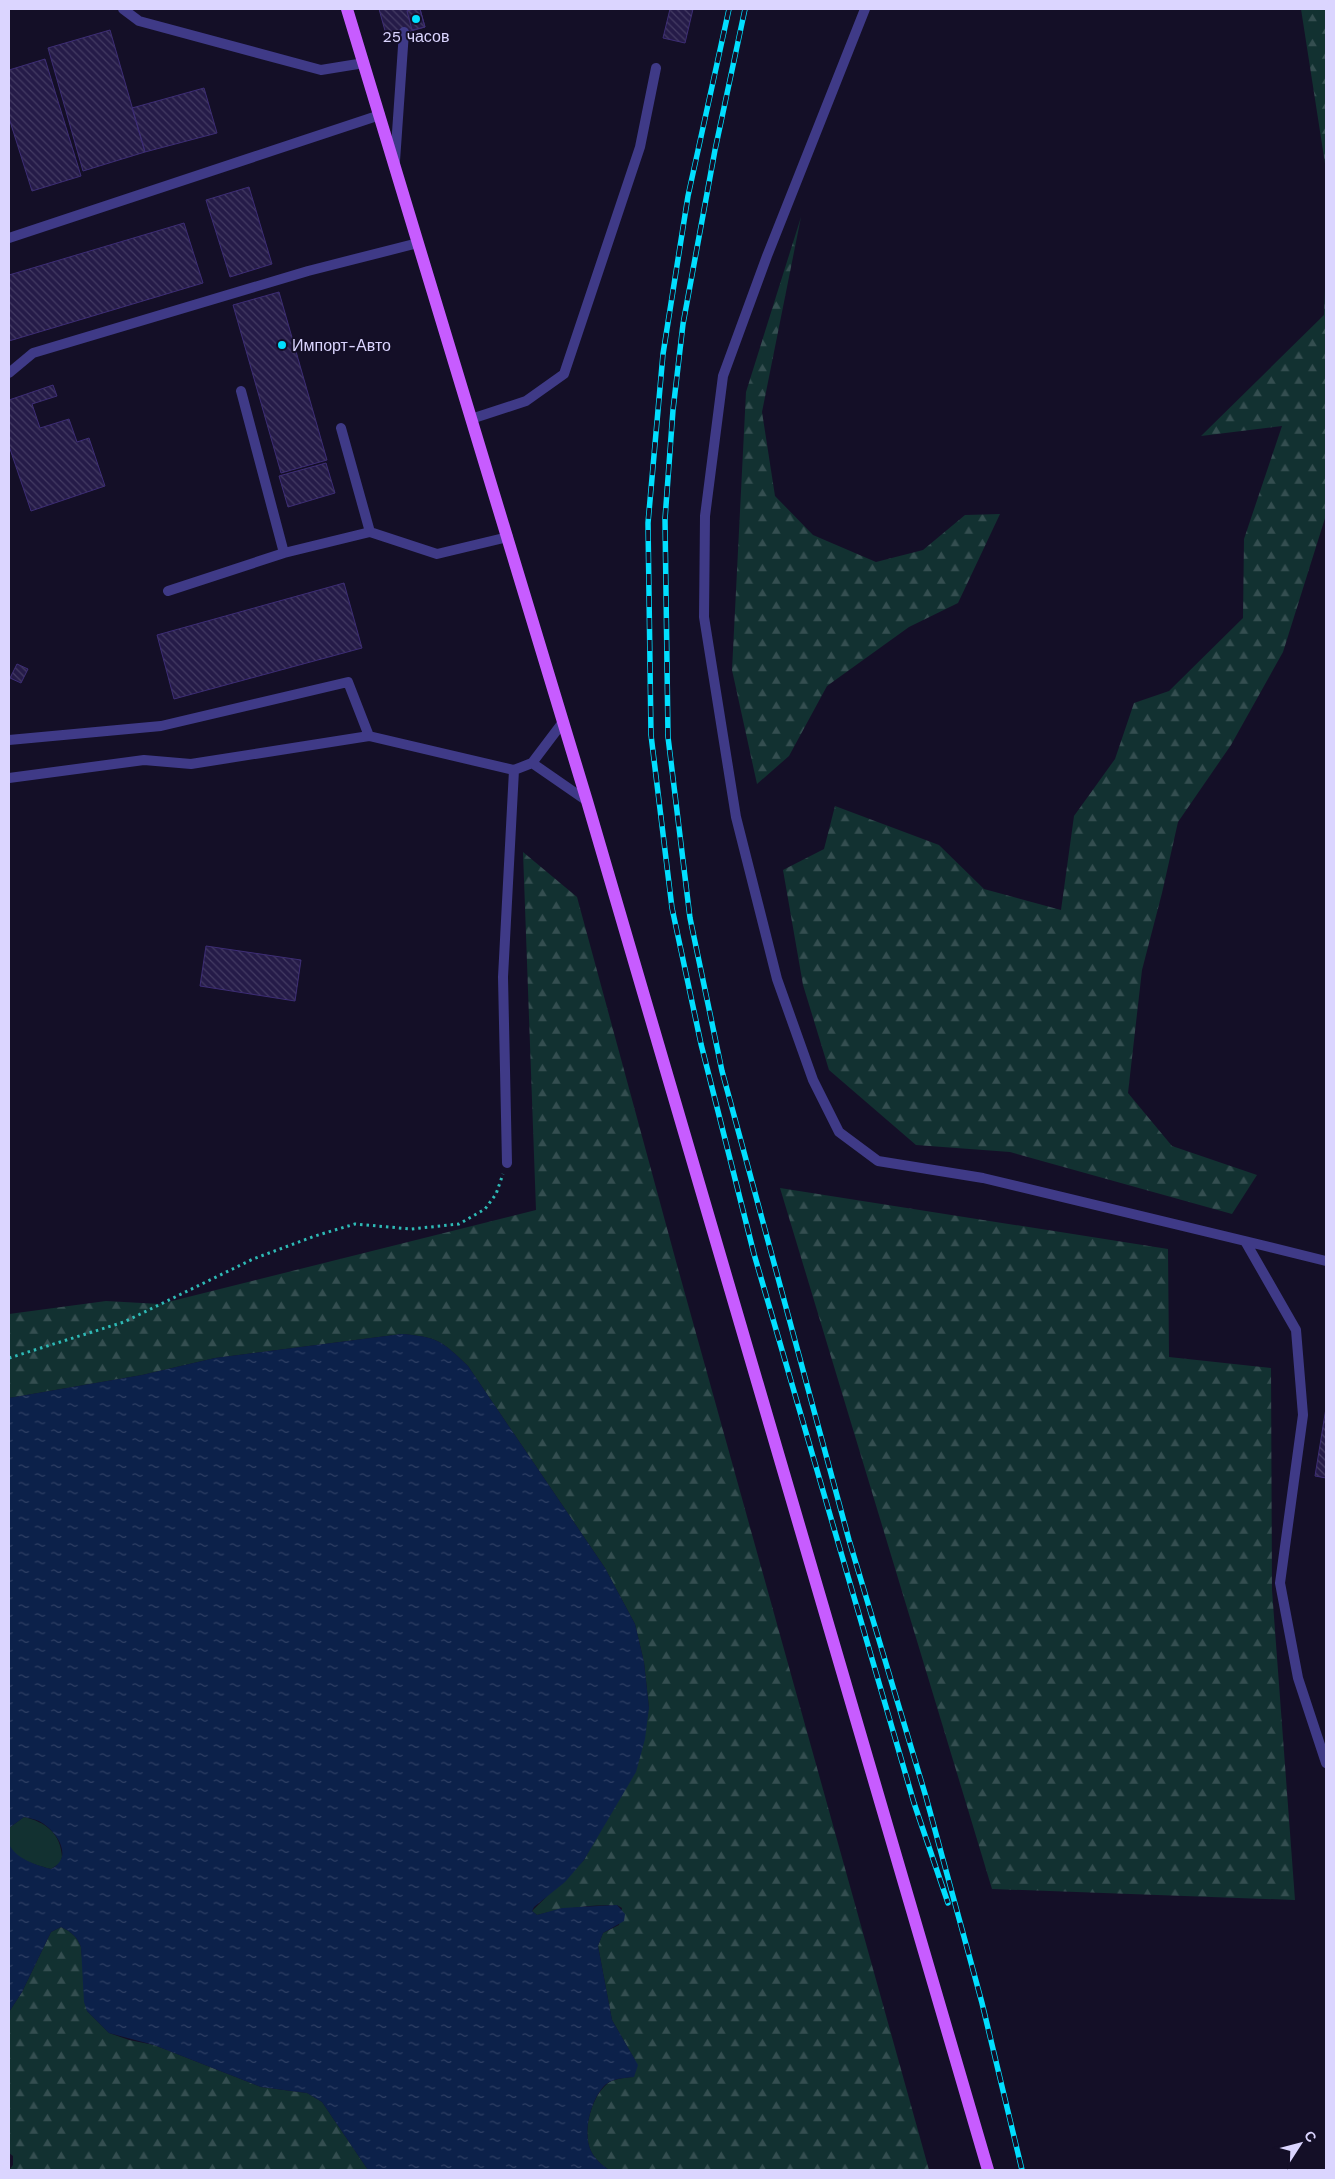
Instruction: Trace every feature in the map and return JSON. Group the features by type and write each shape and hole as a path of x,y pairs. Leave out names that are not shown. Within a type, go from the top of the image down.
{"main road":[{"path":"347,9 588,801 987,2169"}],"lane":[{"path":"123,9 139,21 321,70 364,62"},
{"path":"865,9 767,256 723,376 705,516 704,617 736,817 778,979 813,1080 839,1132 878,1161 983,1178 1326,1261"},
{"path":"394,167 404,32"},
{"path":"471,419 526,401 564,374 640,147 656,68"},
{"path":"9,238 380,115"},
{"path":"9,373 33,353 308,271 418,243"},
{"path":"241,391 284,553"},
{"path":"341,428 370,532"},
{"path":"168,591 284,553 370,532 437,554 508,537"},
{"path":"9,740 161,726 348,682 369,736"},
{"path":"9,778 144,760 191,764 369,736 514,770 532,763 564,722"},
{"path":"532,763 588,801"},
{"path":"507,1164 503,977 514,770"},
{"path":"1246,1241 1296,1330 1303,1415 1280,1583 1298,1678 1326,1763"}],"path":[{"path":"9,1358 124,1322 253,1259 315,1236 355,1224 411,1229 459,1224 485,1209 496,1194 507,1164"}],"green space":[{"path":"1301,9 1326,9 1326,170"},
{"path":"801,217 762,412 775,496 813,535 876,562 923,550 965,515 1000,514 958,603 909,627 827,686 789,756 757,784 732,670 746,392"},
{"path":"1326,263 1326,515 1283,652 1231,745 1178,822 1142,970 1128,1093 1172,1146 1257,1175 1232,1214 1010,1152 916,1145 829,1070 803,985 783,870 824,849 835,806 939,845 984,889 1061,910 1074,816 1115,759 1134,703 1169,691 1243,618 1244,539 1282,426 1201,436 1324,315"},
{"path":"523,852 577,897 677,1265 929,2170 609,2170 599,2162 591,2151 587,2135 589,2117 600,2092 611,2081 634,2077 635,2060 612,2020 598,1946 603,1933 619,1925 622,1908 617,1905 586,1906 537,1915 532,1911 584,1860 605,1820 649,1708 644,1662 635,1624 605,1568 468,1366 452,1351 432,1339 402,1334 215,1358 142,1375 9,1398 9,1314 106,1301 160,1304 536,1210"},
{"path":"780,1188 1168,1249 1169,1357 1271,1368 1272,1590 1295,1900 992,1889"},
{"path":"24,1817 39,1822 51,1830 59,1842 62,1857 60,1863 51,1869 27,1861 11,1850 9,1845 9,1828"},
{"path":"61,1927 74,1935 81,1947 87,2011 109,2033 129,2040 154,2045 261,2087 307,2093 322,2102 368,2170 9,2170 13,2165 13,2156 9,2153 9,2012 22,1992 51,1932"}],"water":[{"path":"402,1334 424,1337 439,1342 468,1366 605,1568 635,1624 644,1662 649,1708 645,1739 636,1772 584,1860 565,1882 534,1907 532,1911 537,1915 562,1908 617,1905 625,1914 624,1921 603,1933 598,1946 612,2020 638,2065 634,2077 615,2080 605,2085 600,2091 589,2116 588,2144 599,2162 609,2170 368,2170 322,2102 307,2093 261,2087 154,2045 109,2033 87,2011 84,2002 81,1947 74,1935 61,1927 51,1932 22,1992 9,2012 9,1844 16,1854 21,1857 51,1869 62,1858 62,1851 57,1837 37,1820 24,1817 9,1828 9,1398 142,1375 215,1358"}],"building":[{"path":"379,9 420,9 425,27 387,38"},
{"name":"25 часов","path":"420,9 425,27 412,30 407,11"},
{"path":"670,9 693,9 685,43 663,38"},
{"path":"110,30 145,152 83,171 48,48"},
{"path":"45,59 81,176 32,191 9,118 9,70"},
{"path":"204,88 217,133 145,152 132,108"},
{"path":"249,187 272,264 230,277 206,200"},
{"path":"184,223 203,283 9,341 9,275"},
{"path":"279,292 327,460 281,473 233,305"},
{"path":"53,385 57,396 32,404 40,428 69,419 77,442 89,438 105,486 31,511 9,446 9,400"},
{"path":"326,463 335,493 288,507 279,476"},
{"path":"344,583 362,648 174,699 157,635"},
{"path":"17,664 28,669 21,683 10,678"},
{"path":"206,946 301,960 295,1001 200,986"},
{"path":"1326,1408 1326,1478 1315,1476"}],"railway":[{"path":"729,9 688,196 663,354 648,523 651,735 672,908 701,1044 754,1254 914,1803 948,1903"},
{"path":"745,9 715,150 683,324 673,410 665,519 668,737 690,918 722,1071 849,1540 926,1797 982,2003 1022,2170"}],"place":[{"name":"25 часов","path":"416,19"},
{"name":"Импорт-Авто","path":"282,345"}]}
